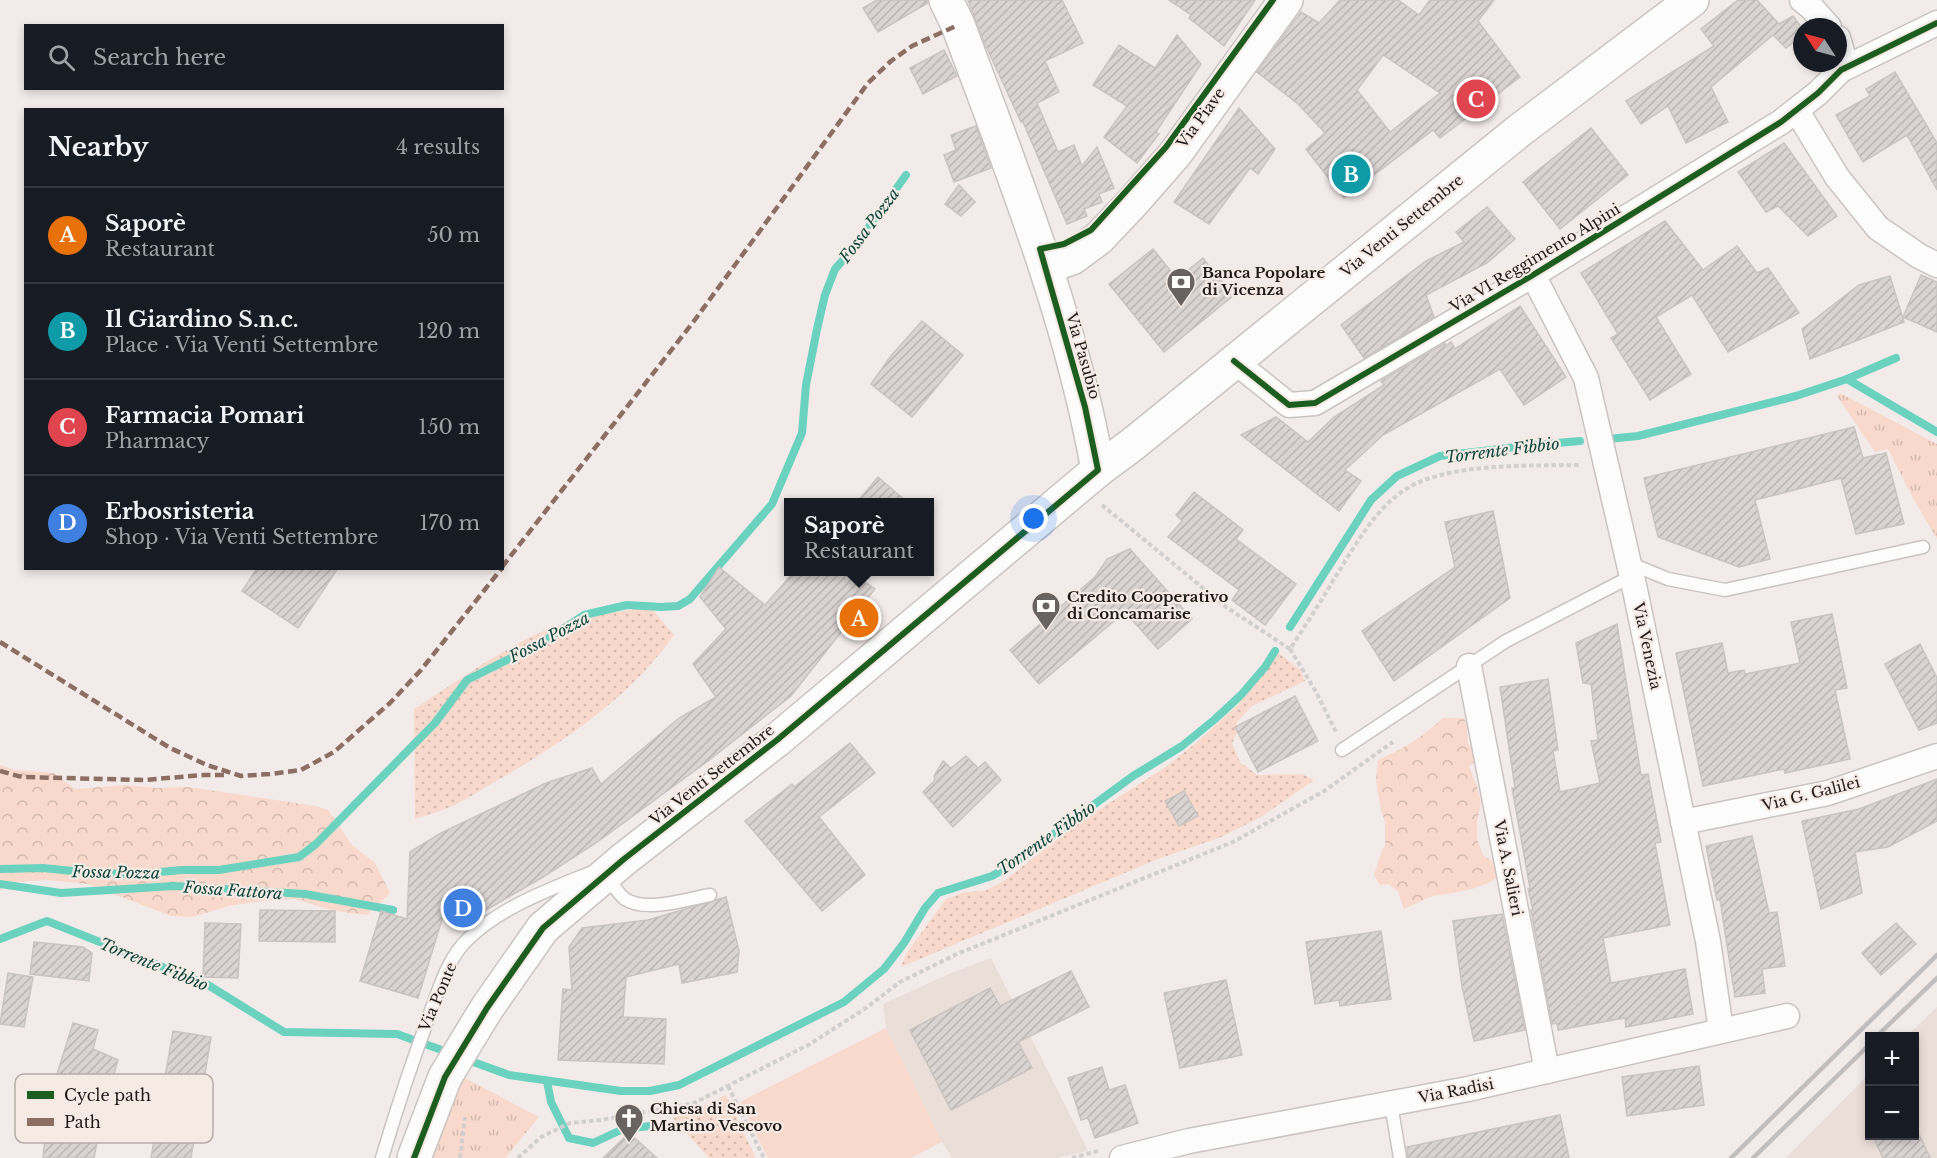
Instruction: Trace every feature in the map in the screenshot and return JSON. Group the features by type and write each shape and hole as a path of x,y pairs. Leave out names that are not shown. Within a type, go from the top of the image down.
{"main road":[{"name":"Via Pasubio","path":"946,0 958,25 1046,267 1085,407 1098,470"},
{"name":"Via Piave","path":"1046,267 1072,258 1099,238 1132,202 1175,154 1286,0"},
{"name":"Via Venti Settembre","path":"415,1156 445,1077 486,1008 543,928 615,867 777,740 1098,470 1520,130 1692,0"}],"street":[{"path":"1802,0 1821,18"},
{"path":"1847,67 1937,23"},
{"name":"Via VI Reggimento Alpini","path":"1234,361 1289,405 1316,403 1533,275 1797,111 1838,72"},
{"path":"1797,111 1837,177 1878,228 1919,256 1937,265"},
{"name":"Via Venezia","path":"1533,275 1586,378 1630,570 1708,941 1721,1030"},
{"name":"Via A. Salieri","path":"1469,666 1547,1071"},
{"name":"Via G. Galilei","path":"1683,822 1828,793 1937,756"},
{"name":"Via Radisi","path":"1122,1158 1189,1141 1391,1104 1547,1071 1787,1016"}],"lane":[{"path":"1342,750 1506,641 1630,570 1725,590 1923,548"},
{"path":"615,867 624,898 634,903 655,905 710,895"},
{"name":"Via Ponte","path":"382,1158 407,1074 439,988 454,957 469,938 512,907 615,867"},
{"path":"1391,1104 1400,1158"}],"path":[{"path":"1290,650 1376,516 1396,497 1415,484 1465,470 1588,464"},
{"path":"1099,503 1226,607 1290,650 1334,726 1352,772"},
{"path":"518,1158 541,1137 570,1123 601,1120 694,1103 810,1044 866,1008 900,982 957,954 1233,842 1324,791 1400,737"},
{"path":"728,1086 764,1158"},
{"path":"460,1158 465,1117"}],"shaded area":[{"path":"991,958 1088,1151 1057,1158 952,1158 942,1142 886,1028 883,1004"},
{"path":"1937,1007 1937,1158 1786,1158 1865,1078 1865,1140 1919,1140 1919,1032 1911,1032"}],"green space":[{"path":"1840,393 1937,444 1937,539 1888,449 1875,452 1837,396"},
{"path":"650,607 674,635 637,679 616,699 571,734 468,798 415,819 414,709 495,657 546,630 584,618"},
{"path":"1278,652 1301,671 1305,681 1252,706 1237,722 1237,733 1232,743 1240,762 1257,775 1302,774 1314,780 1261,817 1221,837 1158,859 901,967 906,954 946,899 965,892 985,891 1005,880 1080,822 1167,766 1238,705"},
{"path":"1443,718 1464,718 1468,744 1481,758 1469,766 1481,802 1477,822 1477,839 1483,855 1492,861 1501,874 1476,888 1430,897 1404,909 1398,892 1389,884 1380,885 1374,875 1385,845 1385,822 1376,780 1378,760 1412,742"},
{"path":"0,765 15,770 54,773 75,789 126,785 158,788 188,787 316,806 328,810 352,845 375,863 390,893 367,915 335,911 294,899 228,906 193,917 171,916 88,884 48,880 14,882 0,890"},
{"path":"886,1028 942,1142 911,1158 768,1158 740,1102"},
{"path":"461,1076 539,1117 505,1158 424,1158"},
{"path":"726,1095 756,1158 709,1158 673,1118"}],"building":[{"path":"877,0 927,0 928,3 878,32 863,8"},
{"path":"968,0 1062,0 1083,43 1045,61 1059,92 1037,103 1058,152 1074,145 1082,166 1097,147 1114,188 1099,194 1102,202 1084,209 1087,216 1067,224 1023,122 984,42"},
{"path":"1169,0 1255,0 1224,46 1189,18 1191,15"},
{"path":"1340,0 1398,0 1419,15 1430,0 1494,0 1478,21 1520,77 1440,138 1433,130 1344,198 1306,149 1325,133 1298,104 1257,72 1301,12 1319,23","holes":["1383,55 1440,93 1390,132 1357,90"]},
{"path":"1738,0 1757,0 1779,24 1793,16 1794,18 1793,43 1786,48 1773,35 1711,87 1728,122 1686,143 1668,106 1641,124 1626,101 1714,46 1701,29"},
{"path":"1177,35 1201,64 1156,132 1159,134 1137,163 1104,137 1127,106 1093,85 1119,45 1155,68"},
{"path":"944,50 957,76 923,94 910,68"},
{"path":"1895,72 1937,143 1937,190 1907,135 1863,162 1836,115 1870,96 1866,89"},
{"path":"1239,108 1275,149 1258,174 1250,168 1209,224 1174,202"},
{"path":"976,126 991,168 954,182 944,155 956,150 951,135"},
{"path":"1591,128 1628,175 1560,229 1523,182"},
{"path":"1784,143 1837,216 1808,236 1778,206 1766,212 1738,172"},
{"path":"959,185 975,202 961,216 945,204"},
{"path":"1487,207 1515,239 1487,263 1426,295 1434,317 1364,358 1341,325 1426,261 1464,242 1456,232"},
{"path":"1665,221 1703,270 1737,246 1757,273 1768,268 1799,313 1728,352 1692,295 1656,317 1691,374 1650,400 1611,338 1618,334 1581,273"},
{"path":"1153,249 1177,279 1203,258 1233,296 1164,352 1109,284"},
{"path":"1921,275 1937,282 1937,332 1903,317"},
{"path":"1890,276 1904,322 1810,359 1802,329 1859,285"},
{"path":"1520,306 1566,377 1524,405 1500,369 1383,435 1345,470 1361,481 1339,511 1241,435 1276,417 1308,442 1334,417 1384,385 1381,381 1445,343 1446,346 1451,342 1455,349"},
{"path":"922,321 963,355 912,417 871,384 890,357"},
{"path":"1854,427 1863,458 1886,453 1904,524 1856,534 1841,478 1755,500 1770,559 1739,567 1658,537 1644,478"},
{"path":"878,477 902,498 860,498"},
{"path":"1194,492 1243,530 1236,539 1296,584 1265,625 1232,600 1239,590 1168,537 1182,521 1176,515"},
{"path":"1493,511 1510,598 1394,681 1362,631 1455,567 1445,522"},
{"path":"1130,549 1192,619 1158,649 1125,612 1039,684 1010,650 1095,577 1107,559"},
{"path":"719,567 765,605 790,576 856,576 875,589 791,696 704,764 596,843 543,877 457,927 443,916 418,998 360,981 381,911 407,919 410,852 441,833 546,783 592,768 601,784 679,718 716,697 693,664 726,629 700,597"},
{"path":"256,570 337,570 298,628 242,591"},
{"path":"1832,614 1847,688 1835,690 1850,759 1785,773 1784,769 1703,786 1676,653 1722,643 1728,673 1744,670 1745,674 1800,663 1791,622"},
{"path":"1617,624 1641,775 1648,774 1661,842 1655,843 1670,925 1603,938 1611,983 1685,969 1693,1014 1626,1027 1625,1018 1558,1030 1557,1023 1552,1024 1531,910 1533,910 1528,889 1530,888 1512,788 1515,788 1500,687 1548,679 1558,750 1553,751 1560,792 1600,783 1591,741 1598,740 1591,684 1583,683 1576,643"},
{"path":"1920,644 1937,678 1937,723 1919,730 1885,664"},
{"path":"1295,696 1318,741 1258,772 1235,727"},
{"path":"850,743 875,773 819,817 865,875 822,911 745,821 792,784 794,787"},
{"path":"966,756 978,768 985,762 1001,780 953,827 923,792 935,780 934,776 943,761 951,768"},
{"path":"1937,779 1937,821 1888,847 1855,852 1862,893 1821,909 1802,821 1859,809"},
{"path":"1184,791 1198,816 1179,826 1165,801"},
{"path":"1752,836 1769,913 1777,912 1785,966 1762,969 1765,993 1735,997 1720,900 1717,900 1706,846"},
{"path":"726,897 739,951 737,972 682,983 679,964 626,977 623,1017 666,1019 664,1064 558,1060 563,989 572,990 569,947 582,928 648,920"},
{"path":"260,910 335,911 335,942 259,941"},
{"path":"1502,914 1525,1030 1474,1041 1462,986 1453,921"},
{"path":"205,923 241,924 238,978 203,977"},
{"path":"1896,923 1916,944 1881,975 1862,953"},
{"path":"1381,931 1391,999 1340,1006 1339,1000 1315,1004 1306,942"},
{"path":"34,942 83,947 92,953 89,981 30,974"},
{"path":"1071,971 1089,1007 1018,1042 1032,1068 951,1110 910,1030 990,988 1000,1006"},
{"path":"8,973 33,977 24,1027 0,1024"},
{"path":"1226,980 1242,1055 1180,1068 1164,993"},
{"path":"73,1023 98,1030 93,1049 118,1060 114,1074 57,1074"},
{"path":"173,1031 211,1037 205,1074 166,1074"},
{"path":"1699,1066 1704,1105 1627,1116 1622,1077"},
{"path":"1102,1067 1109,1090 1125,1085 1138,1123 1095,1138 1088,1118 1081,1120 1068,1078"},
{"path":"1560,1115 1569,1158 1408,1158 1407,1147"},
{"name":"Chiesa di San Martino Vescovo","path":"629,1133 657,1158 603,1158"},
{"path":"1920,1136 1930,1158 1883,1158 1875,1140 1919,1140"},
{"path":"45,1143 97,1143 94,1158 43,1158"},
{"path":"154,1143 193,1143 191,1158 151,1158"}],"waterway":[{"name":"Fossa Pozza","path":"0,869 43,868 93,873 138,874 182,870 219,870 299,857 316,844 435,723 467,680 541,643 584,615 627,605 678,606 690,599 772,504 802,433 806,385 817,329 825,295 835,269 853,249 906,175"},
{"path":"1847,379 1896,358"},
{"name":"Torrente Fibbio","path":"1608,439 1638,436 1796,396 1847,379 1937,432"},
{"name":"Torrente Fibbio","path":"1290,627 1371,500 1397,476 1440,456 1580,441"},
{"name":"Torrente Fibbio","path":"465,1059 509,1075 621,1091 650,1091 679,1085 844,1002 884,969 904,943 925,908 938,893 992,876 1013,864 1133,776 1182,746 1241,695 1265,667 1275,651"},
{"name":"Fossa Fattora","path":"0,884 61,893 174,886 305,894 393,910"},
{"name":"Torrente Fibbio","path":"0,939 47,921 208,985 284,1032 397,1034 450,1053"},
{"name":"Torrente Fibbio","path":"547,1081 551,1102 569,1138 593,1143 623,1129 650,1126"}],"railway":[{"path":"1731,1158 1937,955"},
{"path":"1881,1032 1937,978"},
{"path":"1753,1158 1865,1049"}],"marked path":[{"path":"504,564 694,321 868,83 891,61 912,46 958,25"},
{"path":"0,642 170,748 207,765 241,776 301,770 334,752 390,703 421,670 500,570"},
{"path":"0,771 22,777 144,780 226,775"}],"cycle path":[{"path":"414,1158 445,1077 487,1008 543,928 624,859 777,740 1098,470 1085,407 1040,249 1064,244 1091,230 1166,147 1273,0"},
{"path":"1234,361 1289,405 1315,403 1533,275 1781,122 1818,93 1841,70 1937,23"}],"place":[{"name":"Farmacia Pomari","path":"1476,99"},
{"name":"Il Giardino S.n.c.","path":"1351,174"},
{"name":"Banca Popolare di Vicenza","path":"1181,308"},
{"name":"Saporè","path":"859,618"},
{"name":"Credito Cooperativo di Concamarise","path":"1046,632"},
{"name":"Erbosristeria","path":"463,908"},
{"name":"Chiesa di San Martino Vescovo","path":"629,1144"}]}
